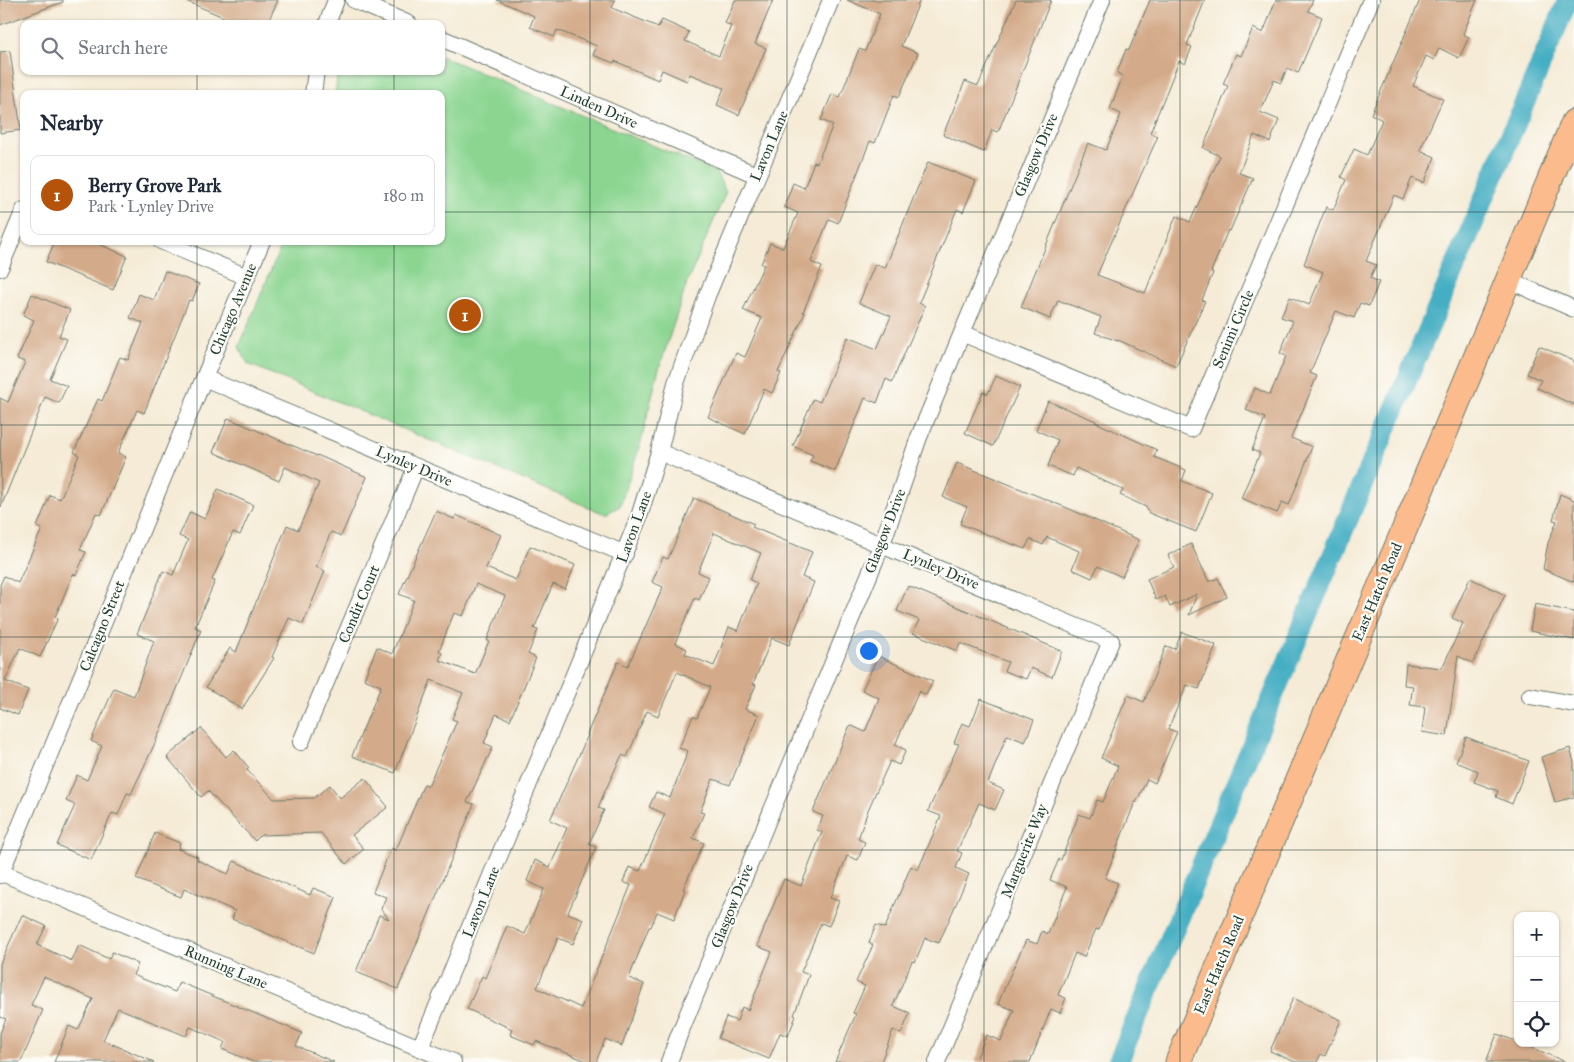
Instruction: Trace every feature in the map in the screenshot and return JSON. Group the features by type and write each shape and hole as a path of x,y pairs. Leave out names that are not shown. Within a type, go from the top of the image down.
{"main road":[{"name":"East Hatch Road","path":"1178,1062 1408,521 1574,122"}],"street":[{"path":"328,20 336,0"},
{"path":"354,0 400,20"},
{"name":"Lavon Lane","path":"420,1048 640,517 676,383 707,296 756,175 831,0"},
{"name":"Glasgow Drive","path":"669,1062 678,1035 882,544 919,437 1102,0"},
{"name":"Senimi Circle","path":"962,333 1191,429 1371,0"},
{"name":"Linden Drive","path":"445,40 756,175"},
{"path":"314,90 315,75"},
{"path":"0,268 20,220"},
{"path":"171,245 247,277"},
{"name":"Chicago Avenue","path":"204,378 260,245"},
{"path":"1508,280 1574,309"},
{"name":"Lynley Drive","path":"204,378 625,554"},
{"name":"Calcagno Street","path":"0,873 204,378"},
{"name":"Lynley Drive","path":"659,452 1111,641"},
{"name":"Condit Court","path":"301,742 416,467"},
{"name":"Marguerite Way","path":"937,1062 1111,641"},
{"path":"1530,696 1574,704"},
{"name":"Running Lane","path":"0,873 453,1062"}],"green space":[{"path":"445,58 716,172 726,192 687,283 658,372 641,442 620,506 605,514 248,364 239,347 281,245 445,245 445,90 336,90 337,75 445,75"}],"building":[{"path":"0,0 63,0 63,2 0,25"},
{"path":"184,0 278,0 269,20 230,20"},
{"path":"497,0 615,0 612,8 658,27 662,20 689,32 685,41 719,56 731,26 725,23 735,0 773,0 755,44 766,48 739,115 717,105 724,88 690,74 687,81 662,70 658,80 615,61 614,63 593,55 597,46 557,30 554,37 530,27 534,16"},
{"path":"847,0 920,0 901,46 918,53 899,97 894,95 875,143 870,141 838,223 829,219 811,262 822,267 803,312 805,313 778,372 781,373 772,393 764,389 745,434 708,417 736,353 745,357 762,318 743,310 764,265 761,264 770,243 783,248 798,213 784,207 793,183 804,188 814,162 817,163 833,125 821,120 832,94 840,97 859,49 865,51 880,14"},
{"path":"1016,0 1051,0 998,132 992,130 984,152 943,135 965,81 978,86"},
{"path":"1150,0 1205,0 1187,45 1192,47 1185,64 1179,61 1150,133 1158,136 1097,275 1145,293 1176,216 1190,222 1220,156 1203,148 1228,86 1223,84 1236,54 1241,56 1253,28 1263,33 1276,0 1313,0 1308,11 1322,17 1298,73 1287,68 1281,83 1274,80 1260,112 1279,120 1270,142 1254,135 1239,173 1253,178 1230,231 1228,230 1211,272 1213,273 1202,300 1205,301 1176,366 1118,340 1095,333 1101,317 1058,300 1050,319 1021,307 1088,143 1106,150 1121,114 1110,109 1123,76 1117,73 1126,49 1129,50"},
{"path":"1420,0 1477,0 1463,34 1469,37 1459,58 1439,48 1434,60 1426,56 1413,86 1443,99 1420,150 1435,157 1424,183 1412,178 1403,199 1394,195 1366,261 1376,265 1370,278 1379,282 1369,306 1360,303 1354,318 1336,311 1310,373 1317,376 1291,438 1312,447 1289,505 1282,502 1277,513 1241,498 1260,453 1252,450 1265,418 1246,410 1255,388 1270,395 1286,356 1280,353 1293,321 1281,317 1290,297 1309,305 1323,272 1304,264 1326,207 1333,210 1346,180 1341,177 1354,149 1367,155 1382,120 1371,114"},
{"path":"10,51 20,130 0,133 0,52"},
{"path":"928,162 976,181 963,212 957,209 919,303 925,306 892,382 886,379 877,403 865,398 835,471 810,461 813,455 793,446 813,399 820,402 847,337 877,349 891,316 859,303 875,264 885,268"},
{"path":"53,245 101,245 127,256 113,290 46,262"},
{"path":"165,271 199,284 192,301 189,300 144,413 137,410 118,453 126,457 101,515 96,513 80,550 86,552 76,575 73,574 55,617 58,618 40,657 20,648 5,681 28,690 18,715 0,708 0,585 4,576 18,583 42,529 37,527 50,495 60,499 79,455 74,452 98,399 102,401 120,357 128,360 143,323 130,318 139,294 154,300"},
{"path":"32,294 70,310 59,336 67,339 50,379 67,386 59,403 45,397 1,507 0,398 8,402 25,362 17,359 34,320 23,315"},
{"path":"1539,346 1574,361 1574,405 1537,388 1541,380 1527,374"},
{"path":"996,376 1020,387 993,446 965,433 983,392 988,394"},
{"path":"1048,401 1157,450 1154,457 1186,470 1182,481 1212,493 1196,532 1149,513 1146,507 1120,495 1123,490 1076,468 1073,476 1048,466 1058,440 1036,430"},
{"path":"228,418 367,477 341,536 331,532 316,567 325,571 303,624 289,618 272,657 274,658 242,709 206,687 230,648 236,652 287,525 298,530 319,483 285,467 279,481 213,452"},
{"path":"957,463 1072,510 1139,540 1122,577 1098,566 1092,578 1072,569 1079,551 1047,537 1043,545 1030,539 1025,549 960,524 967,507 943,497"},
{"path":"218,489 253,505 240,535 233,532 212,580 215,581 195,627 201,630 155,743 131,794 127,793 118,815 112,813 91,860 57,845 75,805 66,801 77,775 87,780 102,746 91,741 114,688 134,696 154,641 137,634 163,571 173,575 188,540 179,536 190,512 205,519"},
{"path":"1560,494 1574,500 1574,582 1543,569 1548,543 1557,521 1553,520"},
{"path":"694,498 754,524 752,527 812,552 802,577 814,582 789,645 772,638 753,684 756,685 745,709 759,715 730,785 713,779 700,812 704,813 693,838 704,843 683,889 685,890 674,919 657,912 651,927 649,927 629,978 644,984 622,1046 605,1039 596,1062 589,1062 536,1041 534,1045 510,1035 512,1029 467,1009 482,976 485,978 507,926 525,934 544,889 527,881 535,860 550,867 567,828 550,820 618,662 628,666 663,587 652,582 663,557 668,559","holes":["714,533 761,553 750,580 757,583 738,631 729,627 714,666 685,654 687,649 675,643 695,598 699,600 709,577 698,572","677,672 710,687 697,718 693,716 679,748 688,751 670,798 656,792 649,807 665,814 640,871 629,867 623,882 631,885 581,1008 537,988 558,938 573,944 583,919 568,913 596,847 589,844 604,810 598,808 605,791 622,755 627,757 647,711 658,716"]},
{"path":"436,511 454,519 456,515 501,535 486,568 516,580 530,546 575,565 565,589 553,584 534,629 538,630 528,654 536,658 510,720 496,714 484,743 493,747 467,802 474,804 398,989 356,972 379,915 389,919 381,909 386,897 373,892 391,848 396,850 424,784 428,786 457,721 452,719 463,693 431,680 395,773 352,756 381,686 364,679 377,647 392,654 414,600 399,594","holes":["476,584 505,596 475,674 439,660 442,653 439,651 454,613 463,616"]},
{"path":"1191,544 1209,582 1218,578 1227,597 1189,615 1197,594 1170,607 1165,596 1156,600 1147,579 1174,567 1168,555"},
{"path":"1470,578 1505,595 1473,663 1458,656 1447,736 1422,732 1425,707 1410,705 1413,686 1404,685 1406,664 1442,668 1463,623 1452,618"},
{"path":"908,586 1062,651 1052,677 1031,668 1026,679 1004,671 1008,662 960,643 957,651 913,633 919,620 897,611"},
{"path":"1535,604 1574,612 1574,640 1530,631"},
{"path":"1182,632 1216,645 1199,689 1187,685 1168,729 1177,732 1155,783 1147,779 1135,802 1105,878 1118,883 1099,930 1096,929 1084,957 1075,953 1058,995 1066,998 1060,1013 1051,1009 1030,1062 975,1062 986,1035 1001,1041 1014,1010 998,1004 1026,940 1037,944 1042,931 1048,934 1067,887 1050,880 1059,859 1061,860 1079,814 1090,818 1097,800 1103,802 1118,766 1101,758 1128,695 1144,702 1166,646 1175,649"},
{"path":"878,656 933,681 926,695 919,691 895,745 906,750 899,765 890,761 868,810 858,839 865,842 858,860 847,856 830,898 839,901 829,926 821,923 801,972 809,975 794,1015 796,1016 788,1036 780,1033 769,1059 718,1038 726,1017 737,1021 742,1007 748,1010 753,999 772,952 757,946 784,879 801,886 822,832 817,830 823,816 813,812 850,725 865,732 879,698 862,690"},
{"path":"981,699 1034,720 1025,742 1007,735 988,783 1004,790 995,810 979,803 957,851 962,853 956,868 969,874 939,943 925,938 915,962 912,961 893,1006 910,1013 901,1034 893,1030 881,1062 835,1062 856,1014 853,1013 865,986 856,982 873,945 869,943 876,925 885,928 911,866 918,870 941,816 928,811 959,744 954,743 962,723 970,726"},
{"path":"201,728 226,757 234,750 249,768 247,770 274,799 314,798 330,785 340,798 365,778 388,807 352,835 364,849 346,864 321,833 261,835 255,841 208,791 201,797 167,757"},
{"path":"1466,737 1529,761 1512,804 1496,797 1498,791 1474,782 1478,771 1456,762"},
{"path":"1570,748 1574,763 1574,797 1555,802 1541,757"},
{"path":"155,833 180,843 178,849 198,857 197,860 228,874 234,861 310,895 313,888 336,897 314,953 232,919 235,911 184,889 181,897 136,879"},
{"path":"22,915 46,926 37,945 72,961 79,945 109,959 112,952 138,964 133,975 175,992 179,982 302,1033 296,1046 334,1062 253,1062 222,1049 225,1042 190,1027 186,1036 118,1008 103,1040 154,1062 54,1062 69,1026 78,1030 93,999 44,977 31,1005 43,1010 21,1062 0,1062 0,1033 6,1019 0,1017 0,964"},
{"path":"1293,998 1341,1020 1325,1056 1321,1054 1317,1062 1295,1062 1270,1051"},
{"path":"1497,1034 1514,1040 1514,1047 1530,1047 1566,1062 1486,1062"}],"waterway":[{"path":"1118,1062 1568,0"}],"place":[{"name":"Berry Grove Park","path":"465,315"}]}
